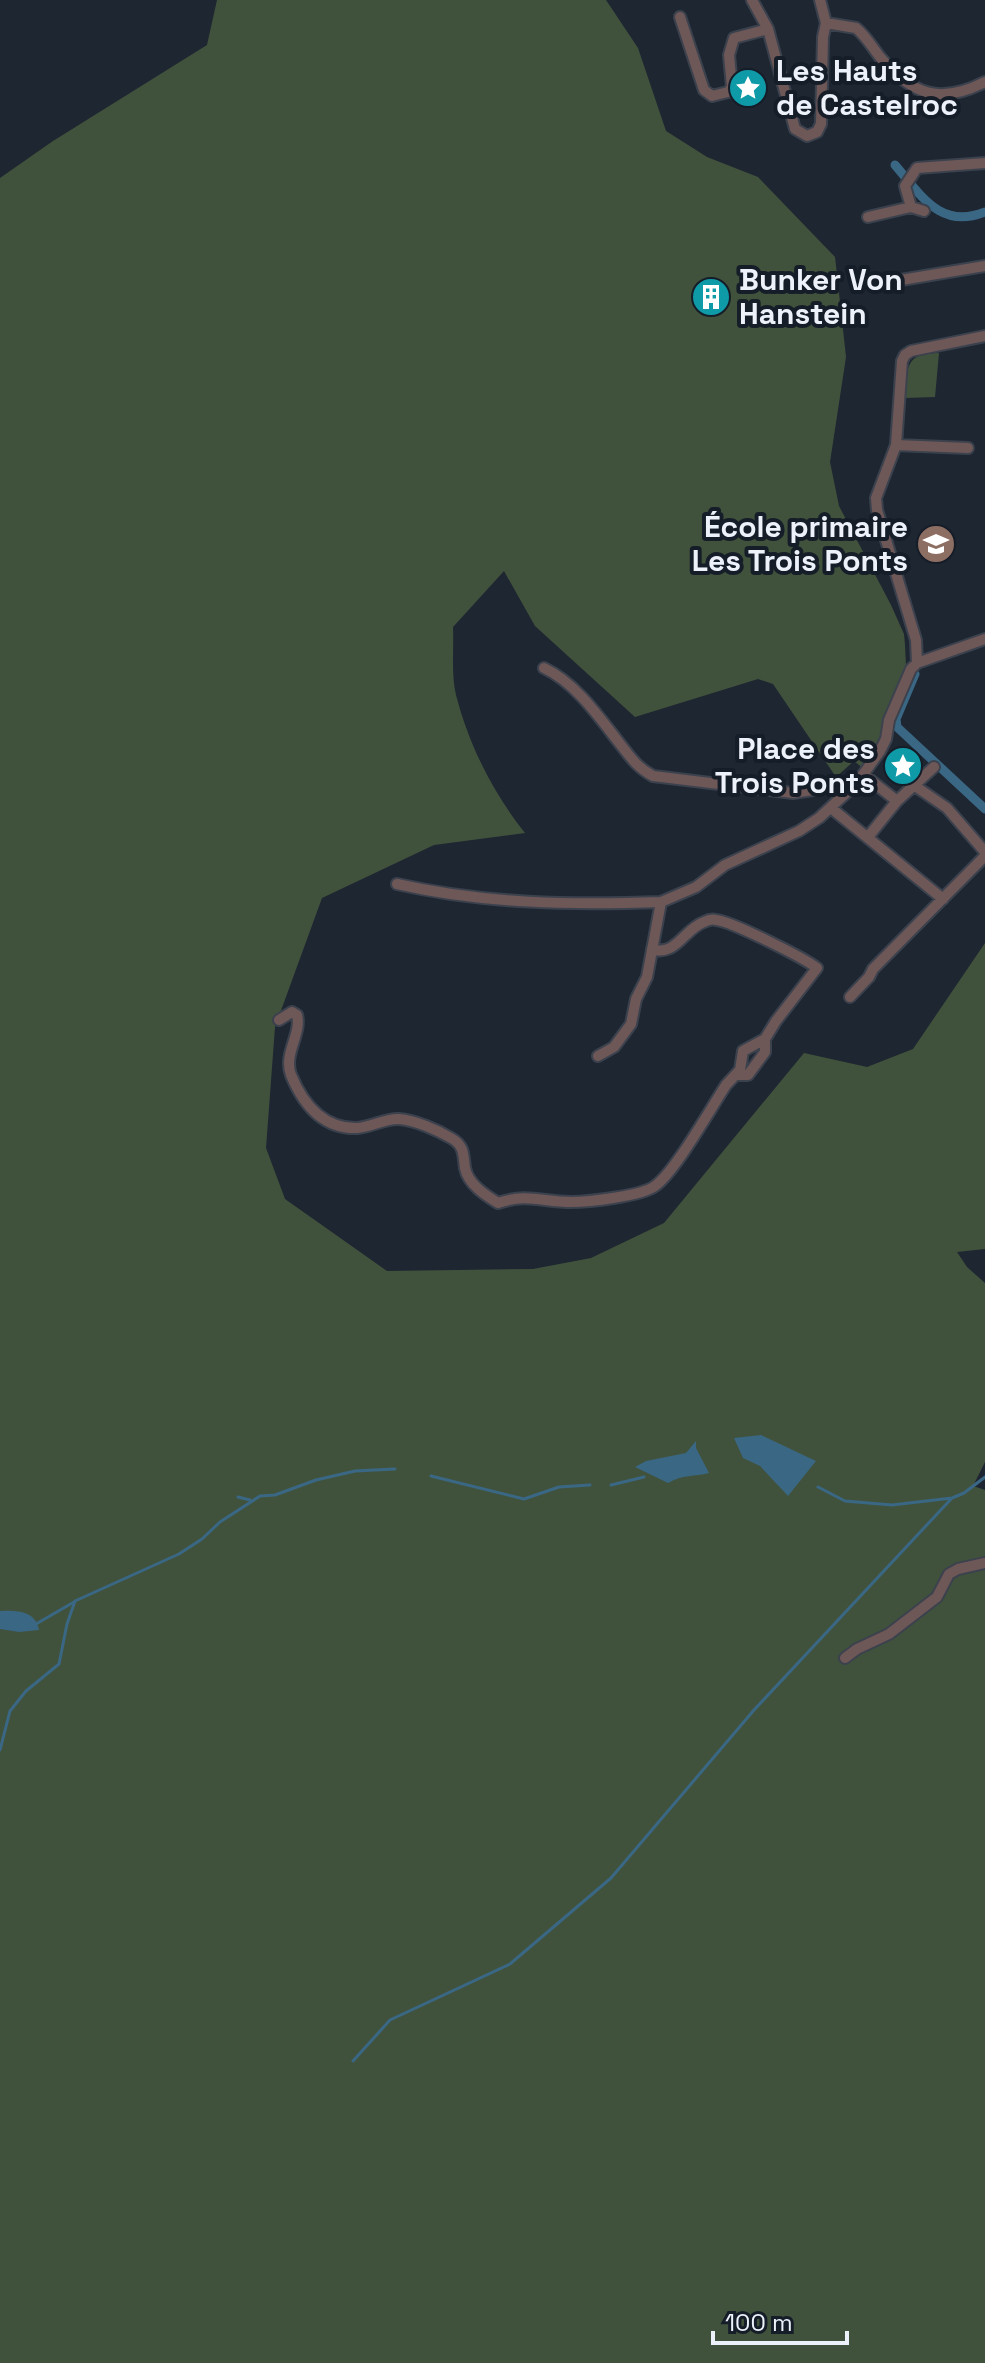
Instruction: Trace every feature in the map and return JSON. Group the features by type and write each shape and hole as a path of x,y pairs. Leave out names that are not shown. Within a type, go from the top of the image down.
{"street":[{"path":"752,0 768,29 785,83 792,122 798,133 807,136 817,132 821,124 826,23 820,0"},
{"path":"680,17 704,90 712,96 728,92 732,87 729,55 730,43 734,38 768,29"},
{"path":"826,23 856,28 889,67 907,84 921,91 949,95 964,93 985,82"},
{"path":"911,207 905,186 912,173 922,167 985,163"},
{"path":"868,217 911,207 924,211"},
{"path":"901,280 985,266"},
{"path":"917,663 913,629 876,498 896,445 905,355 911,351 985,336"},
{"path":"896,445 968,448"},
{"path":"397,884 432,892 539,904 661,902 696,887 725,865 799,831 831,808 861,779 880,751 886,739 889,720 911,669 917,663 985,639"},
{"path":"544,668 559,675 606,726 638,768 653,776 793,793 861,779 897,801"},
{"path":"868,837 897,801 934,767"},
{"path":"850,997 873,969 985,854 947,808 915,786"},
{"path":"831,808 943,899"},
{"path":"598,1056 614,1047 631,1024 636,999 647,977 661,902"},
{"path":"279,1020 292,1012 297,1015 299,1022 289,1056 290,1072 309,1110 319,1118 356,1128 395,1118 454,1139 467,1159 465,1167 471,1181 483,1194 498,1203 515,1197 589,1202 654,1188 726,1085 737,1075 743,1051 765,1039 817,968 717,919 702,922 669,950 660,952 652,949"},
{"path":"737,1075 748,1075 765,1052 765,1039"},
{"path":"845,1658 889,1634 937,1597 949,1574 985,1563"}],"green space":[{"path":"217,0 606,0 638,48 666,131 707,157 758,177 835,257 846,357 830,462 839,506 891,605 904,634 905,645 906,666 872,758 864,769 854,761 836,777 773,684 758,679 635,717 535,626 504,571 453,627 454,679 461,714 475,750 503,802 525,833 434,845 322,898 275,1027 266,1148 285,1199 387,1271 533,1269 591,1258 664,1223 804,1053 867,1067 913,1049 985,943 985,1249 957,1252 967,1267 985,1283 985,1462 973,1486 985,1490 985,2363 0,2363 0,178 53,141 207,45"},
{"path":"939,353 935,397 905,398 908,371 913,360"}],"water":[{"path":"761,1435 816,1461 788,1496 760,1466 743,1458 734,1438"},
{"path":"696,1441 696,1448 709,1473 668,1483 635,1467 646,1461 686,1453"},
{"path":"0,1611 30,1615 39,1630 19,1632 0,1629"}],"waterway":[{"path":"895,165 923,198 944,213 969,216 985,212"},
{"path":"915,674 896,719 897,727 985,809"},
{"path":"0,1750 10,1711 26,1691 59,1664 75,1601 179,1554 260,1496 275,1495 316,1480 355,1471 395,1469"},
{"path":"431,1476 524,1499 559,1487 590,1485"},
{"path":"611,1485 644,1477"},
{"path":"818,1487 845,1501 892,1505 952,1498 985,1477"},
{"path":"238,1497 250,1500"},
{"path":"353,2061 390,2020 510,1964 611,1878 754,1710 952,1498"},
{"path":"36,1624 74,1602"}],"place":[{"name":"Les Hauts de Castelroc","path":"748,88"},
{"name":"Bunker Von Hanstein","path":"711,297"},
{"name":"École primaire Les Trois Ponts","path":"936,544"},
{"name":"Place des Trois Ponts","path":"903,766"}]}
